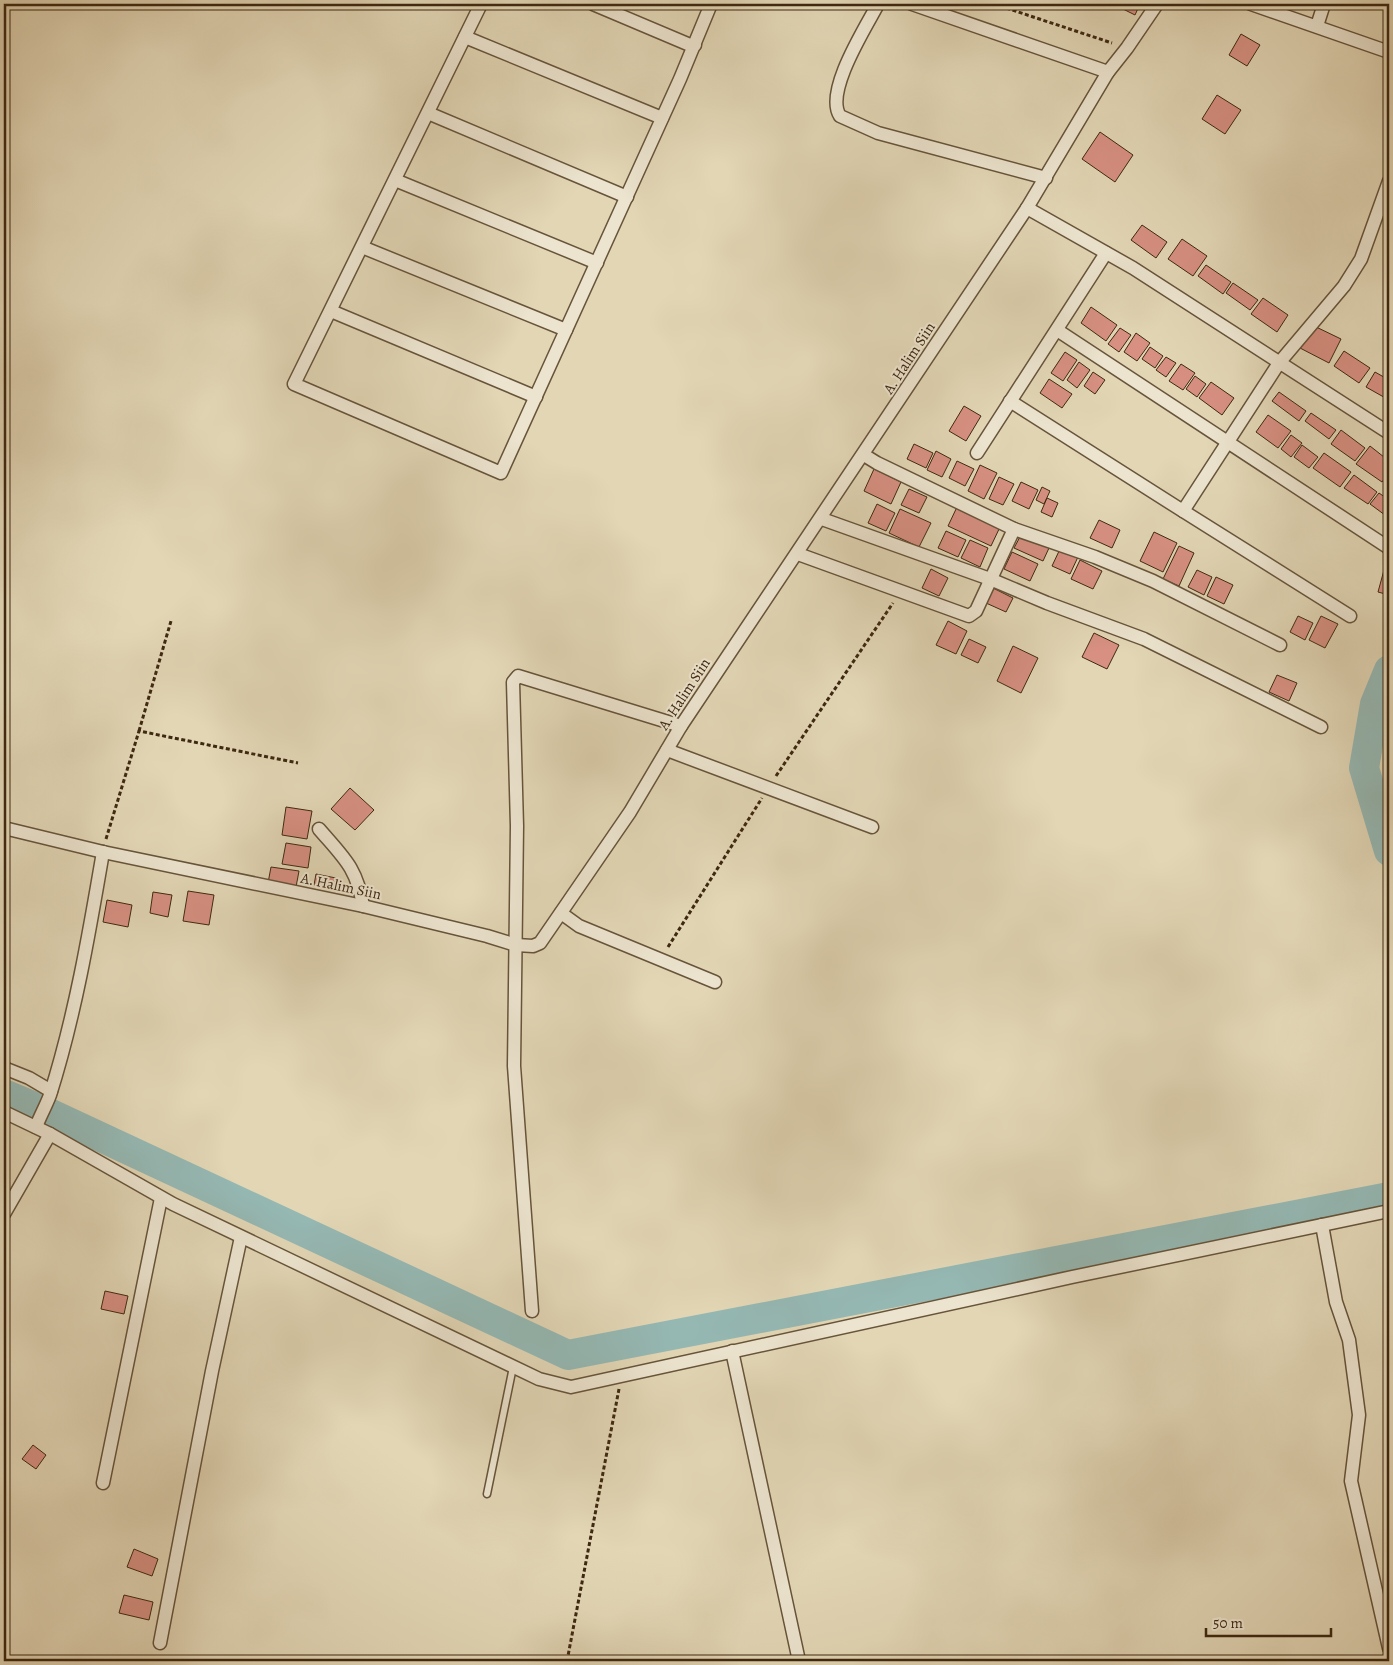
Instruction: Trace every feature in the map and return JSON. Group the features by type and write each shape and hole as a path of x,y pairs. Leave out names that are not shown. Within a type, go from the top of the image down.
{"street":[{"path":"481,4 294,384 501,473 627,197 695,45 711,4"},
{"path":"593,4 690,45 695,45"},
{"path":"878,4 840,75 836,108 840,116 878,132 1046,178"},
{"path":"912,4 1108,72"},
{"name":"A. Halim Siin","path":"4,828 103,852 363,906 488,936 516,945 533,946 540,943 570,919 681,726 822,519 1027,208 1108,72 1127,48 1156,4"},
{"path":"1251,4 1389,52"},
{"path":"1317,26 1324,4"},
{"path":"465,37 662,118"},
{"path":"428,113 627,197"},
{"path":"395,180 597,263"},
{"path":"1183,511 1279,363 1344,286 1361,259 1389,181"},
{"path":"1027,208 1106,253 1389,433"},
{"path":"362,247 566,330"},
{"path":"977,453 1106,253"},
{"path":"331,311 536,397"},
{"path":"1056,330 1389,548"},
{"path":"1010,401 1350,616"},
{"path":"864,455 1014,529 1095,557 1153,582 1280,645"},
{"path":"822,519 990,579 1089,620 1144,639 1321,727"},
{"path":"798,554 969,616 976,611 1014,529"},
{"path":"532,1311 514,1066 517,826 513,679 518,676 681,726"},
{"path":"667,750 872,827"},
{"path":"319,830 352,866 360,886 363,906"},
{"path":"38,1121 50,1094 82,971 103,852"},
{"path":"570,919 715,982"},
{"path":"4,1068 29,1078 50,1094"},
{"path":"4,1112 38,1121 50,1134 161,1198 512,1367 548,1382 571,1387 584,1386 732,1351 1389,1211"},
{"path":"4,1214 50,1134"},
{"path":"102,1483 161,1198"},
{"path":"1322,1225 1336,1302 1349,1340 1359,1415 1351,1481 1389,1648"},
{"path":"160,1643 212,1371 241,1236"},
{"path":"732,1351 799,1661"}],"lane":[{"path":"488,1494 512,1367"}],"path":[{"path":"994,4 1127,48"},
{"path":"660,959 768,788 901,590"},
{"path":"103,852 171,621"},
{"path":"139,731 298,763"},
{"path":"568,1661 621,1376"}],"building":[{"path":"1113,4 1140,4 1135,15"},
{"path":"1241,34 1260,45 1247,66 1229,55"},
{"path":"1217,95 1241,110 1225,134 1202,119"},
{"path":"1100,132 1133,155 1115,182 1082,159"},
{"path":"1142,225 1167,242 1156,258 1131,240"},
{"path":"1182,239 1207,256 1193,276 1168,259"},
{"path":"1206,265 1231,282 1223,294 1198,276"},
{"path":"1233,283 1258,300 1250,310 1226,293"},
{"path":"1263,298 1288,315 1277,332 1251,314"},
{"path":"1091,307 1117,325 1106,341 1081,323"},
{"path":"1312,325 1341,339 1329,363 1300,348"},
{"path":"1120,328 1131,335 1119,352 1108,344"},
{"path":"1136,333 1150,343 1137,361 1124,352"},
{"path":"1150,347 1163,356 1155,368 1142,359"},
{"path":"1344,351 1370,368 1359,383 1334,366"},
{"path":"1065,352 1077,360 1063,381 1051,373"},
{"path":"1166,357 1176,363 1166,377 1156,370"},
{"path":"1079,362 1090,370 1077,388 1067,380"},
{"path":"1181,364 1195,373 1183,390 1169,381"},
{"path":"1093,372 1105,380 1095,394 1084,386"},
{"path":"1375,372 1389,380 1389,400 1366,387"},
{"path":"1195,376 1206,384 1197,397 1186,389"},
{"path":"1049,379 1072,394 1062,408 1040,393"},
{"path":"1211,382 1234,398 1222,415 1199,398"},
{"path":"1279,392 1306,411 1299,421 1272,401"},
{"path":"964,406 981,416 966,441 949,431"},
{"path":"1311,413 1336,430 1329,439 1305,421"},
{"path":"1268,415 1291,431 1278,448 1256,432"},
{"path":"1341,430 1365,448 1355,461 1331,444"},
{"path":"1291,435 1302,443 1291,457 1281,449"},
{"path":"914,444 933,453 926,468 907,459"},
{"path":"1302,445 1318,457 1309,468 1294,457"},
{"path":"1370,446 1389,461 1389,472 1382,482 1356,464"},
{"path":"936,451 951,459 942,477 927,470"},
{"path":"1324,453 1351,472 1340,487 1313,468"},
{"path":"957,461 974,469 965,486 949,478"},
{"path":"980,465 997,473 984,499 968,491"},
{"path":"874,469 901,482 891,504 864,491"},
{"path":"1354,475 1377,492 1368,504 1344,488"},
{"path":"999,477 1014,484 1003,505 989,499"},
{"path":"1021,482 1038,490 1029,509 1012,501"},
{"path":"1042,487 1050,491 1044,504 1036,500"},
{"path":"909,489 927,497 919,513 901,505"},
{"path":"1379,493 1389,500 1389,518 1370,504"},
{"path":"1047,498 1058,503 1052,517 1041,512"},
{"path":"877,504 895,513 886,531 868,523"},
{"path":"957,507 1000,527 991,546 948,526"},
{"path":"900,509 931,523 919,547 889,533"},
{"path":"1099,520 1120,530 1112,548 1090,538"},
{"path":"946,531 966,540 958,557 938,548"},
{"path":"1154,532 1177,543 1163,572 1140,561"},
{"path":"1021,535 1049,548 1043,561 1014,548"},
{"path":"970,540 988,548 980,567 961,558"},
{"path":"1179,546 1194,553 1179,586 1163,579"},
{"path":"1060,549 1078,557 1070,574 1052,566"},
{"path":"1012,552 1038,564 1030,581 1004,569"},
{"path":"1080,560 1102,571 1093,589 1071,579"},
{"path":"931,569 948,578 939,596 922,588"},
{"path":"1197,570 1212,577 1204,595 1188,587"},
{"path":"1384,570 1389,571 1389,595 1378,592"},
{"path":"1216,577 1233,585 1224,604 1207,596"},
{"path":"993,588 1013,598 1006,612 986,603"},
{"path":"1298,616 1313,623 1305,640 1290,632"},
{"path":"1321,616 1338,624 1325,648 1309,640"},
{"path":"948,621 967,631 956,654 936,645"},
{"path":"1094,633 1119,645 1107,669 1082,657"},
{"path":"969,639 986,647 978,663 961,655"},
{"path":"1013,646 1038,658 1021,693 997,681"},
{"path":"1277,675 1297,683 1289,701 1269,692"},
{"path":"350,788 374,810 355,830 331,809"},
{"path":"286,807 312,811 307,839 282,835"},
{"path":"286,843 311,847 308,868 282,864"},
{"path":"271,867 299,871 296,887 268,883"},
{"path":"316,874 336,878 334,888 314,885"},
{"path":"188,891 214,895 209,925 183,921"},
{"path":"153,892 172,895 168,917 150,913"},
{"path":"107,900 132,905 128,927 103,922"},
{"path":"105,1291 128,1296 124,1314 101,1309"},
{"path":"33,1445 46,1455 36,1469 22,1459"},
{"path":"134,1549 158,1559 152,1576 127,1567"},
{"path":"124,1595 153,1602 149,1620 119,1613"}],"waterway":[{"path":"1389,670 1375,704 1364,768 1389,851"},
{"path":"4,1094 47,1112 568,1355 1389,1197"}]}
